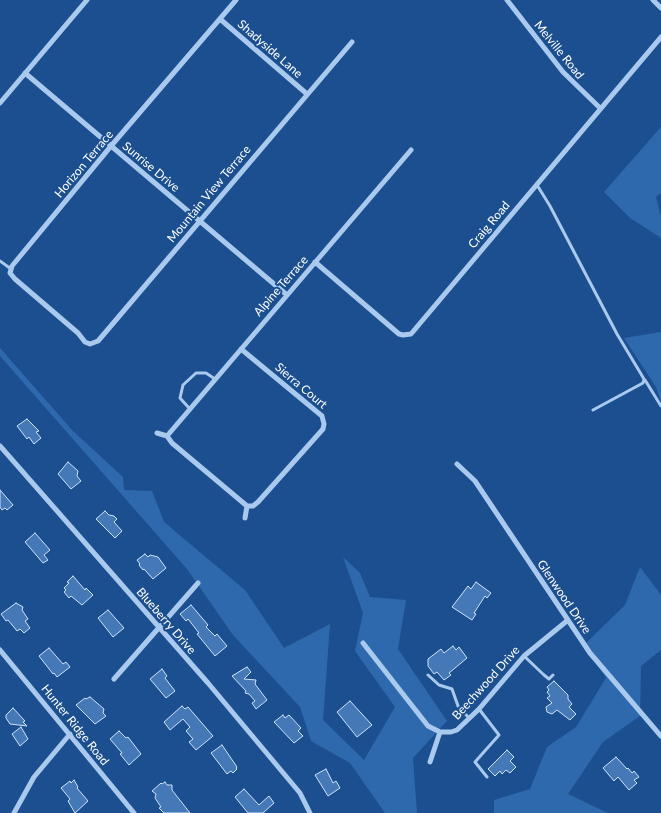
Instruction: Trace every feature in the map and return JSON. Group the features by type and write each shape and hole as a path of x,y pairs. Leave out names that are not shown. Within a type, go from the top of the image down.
{"street":[{"path":"0,103 87,0"},
{"name":"Horizon Terrace","path":"11,269 111,146 236,0"},
{"name":"Melville Road","path":"506,0 563,72 600,108"},
{"path":"654,0 661,8"},
{"name":"Shadyside Lane","path":"220,19 307,94"},
{"name":"Craig Road","path":"315,262 400,334 411,334 661,37"},
{"name":"Mountain View Terrace","path":"11,269 10,273 15,279 78,333 85,342 90,344 98,341 352,42"},
{"name":"Sunrise Drive","path":"25,73 287,295"},
{"name":"Alpine Terrace","path":"166,436 412,150"},
{"name":"Sierra Court","path":"241,349 322,416 324,424 323,428 258,502 253,506 247,506"},
{"path":"157,433 166,436 247,506 245,518"},
{"name":"Blueberry Drive","path":"0,446 300,793 310,813"},
{"name":"Glenwood Drive","path":"457,464 475,481 568,620 606,673 661,736"},
{"path":"114,679 198,583"},
{"name":"Beechwood Drive","path":"440,732 457,730 479,709 524,656 568,620"},
{"path":"363,643 428,726 440,732 430,762"},
{"name":"Hunter Ridge Road","path":"0,650 134,813"},
{"path":"14,813 34,777 70,734"}],"lane":[{"path":"536,184 550,206 617,334 661,406"},
{"path":"0,261 11,269"},
{"path":"189,408 180,398 183,384 196,373 206,373 215,379"},
{"path":"593,410 644,383 644,379"},
{"path":"524,656 544,675 549,678 553,675"},
{"path":"428,675 438,685 452,689 458,706 470,718"},
{"path":"479,709 499,734 475,762 487,777"}],"shaded area":[{"path":"661,127 661,193 656,197 661,217 661,238 630,218 604,192"},
{"path":"661,332 661,402 656,387 624,338"},
{"path":"0,348 72,430 123,477 124,490 152,491 164,522 245,590 284,648 330,624 323,720 364,760 395,707 355,651 363,613 343,557 360,573 370,597 406,600 398,649 447,721 413,758 417,813 385,813 350,763 311,741 300,707 233,635 187,569 0,356"},
{"path":"640,567 661,595 661,650 641,666 640,716 603,742 568,794 608,813 494,813 494,800 530,789 547,747 576,727 606,678 584,645 625,605"}],"building":[{"path":"27,419 39,431 36,432 41,438 34,444 29,437 27,439 17,426"},
{"path":"68,462 78,471 77,476 81,481 71,489 58,474"},
{"path":"0,490 13,505 7,510 5,508 2,510 0,507"},
{"path":"105,511 117,519 114,522 122,531 115,538 96,519"},
{"path":"35,533 50,550 44,555 48,560 43,563 25,542"},
{"path":"145,554 148,557 150,555 158,557 166,568 153,579 143,570 137,560"},
{"path":"73,576 85,590 86,588 93,595 82,605 71,596 69,598 64,592 66,590 64,588 69,583 67,582"},
{"path":"476,582 491,593 487,598 485,596 474,613 476,614 472,620 452,607 468,586 471,589"},
{"path":"16,603 23,607 22,610 28,619 25,621 30,628 24,633 20,629 17,631 1,614"},
{"path":"191,605 208,625 206,627 215,636 217,634 227,646 215,656 197,634 199,633 188,619 186,621 180,614"},
{"path":"108,610 124,628 113,637 98,618"},
{"path":"453,646 456,650 459,647 467,658 449,673 451,675 444,680 437,672 434,674 428,666 428,659 441,649 444,653"},
{"path":"49,648 63,664 66,662 70,667 57,677 39,656"},
{"path":"247,667 251,672 244,679 256,680 255,684 267,700 256,709 252,703 255,701 249,694 245,693 246,691 232,676"},
{"path":"162,669 167,676 165,678 175,691 166,698 150,679"},
{"path":"554,681 568,695 568,699 572,704 569,707 576,714 570,720 557,710 552,714 547,712 546,707 552,703 547,698 550,696 547,692 549,690 547,687"},
{"path":"90,697 104,709 103,713 106,716 95,724 76,705 85,698"},
{"path":"350,701 372,725 357,737 337,712"},
{"path":"182,706 185,709 188,707 213,736 196,750 189,742 193,739 186,731 190,727 183,719 170,730 164,722"},
{"path":"13,708 27,726 10,724 6,715"},
{"path":"283,715 285,718 289,715 301,728 298,731 303,736 294,743 274,722"},
{"path":"21,727 28,739 20,746 12,734"},
{"path":"119,731 126,738 128,737 141,754 129,765 110,739"},
{"path":"222,745 237,767 233,773 231,771 227,774 211,753"},
{"path":"507,750 514,757 510,761 516,767 510,773 506,770 502,774 500,771 495,776 488,769"},
{"path":"616,757 627,769 632,773 634,771 639,777 634,780 637,783 629,790 618,777 614,781 603,768"},
{"path":"326,769 333,783 336,781 340,788 328,796 315,775"},
{"path":"74,780 77,788 88,801 75,813 68,801 70,799 61,788"},
{"path":"165,782 167,785 172,785 172,790 190,813 164,813 159,808 161,807 155,798 156,794 152,791"},
{"path":"244,789 259,805 269,796 274,803 263,813 248,813 235,797"}]}
